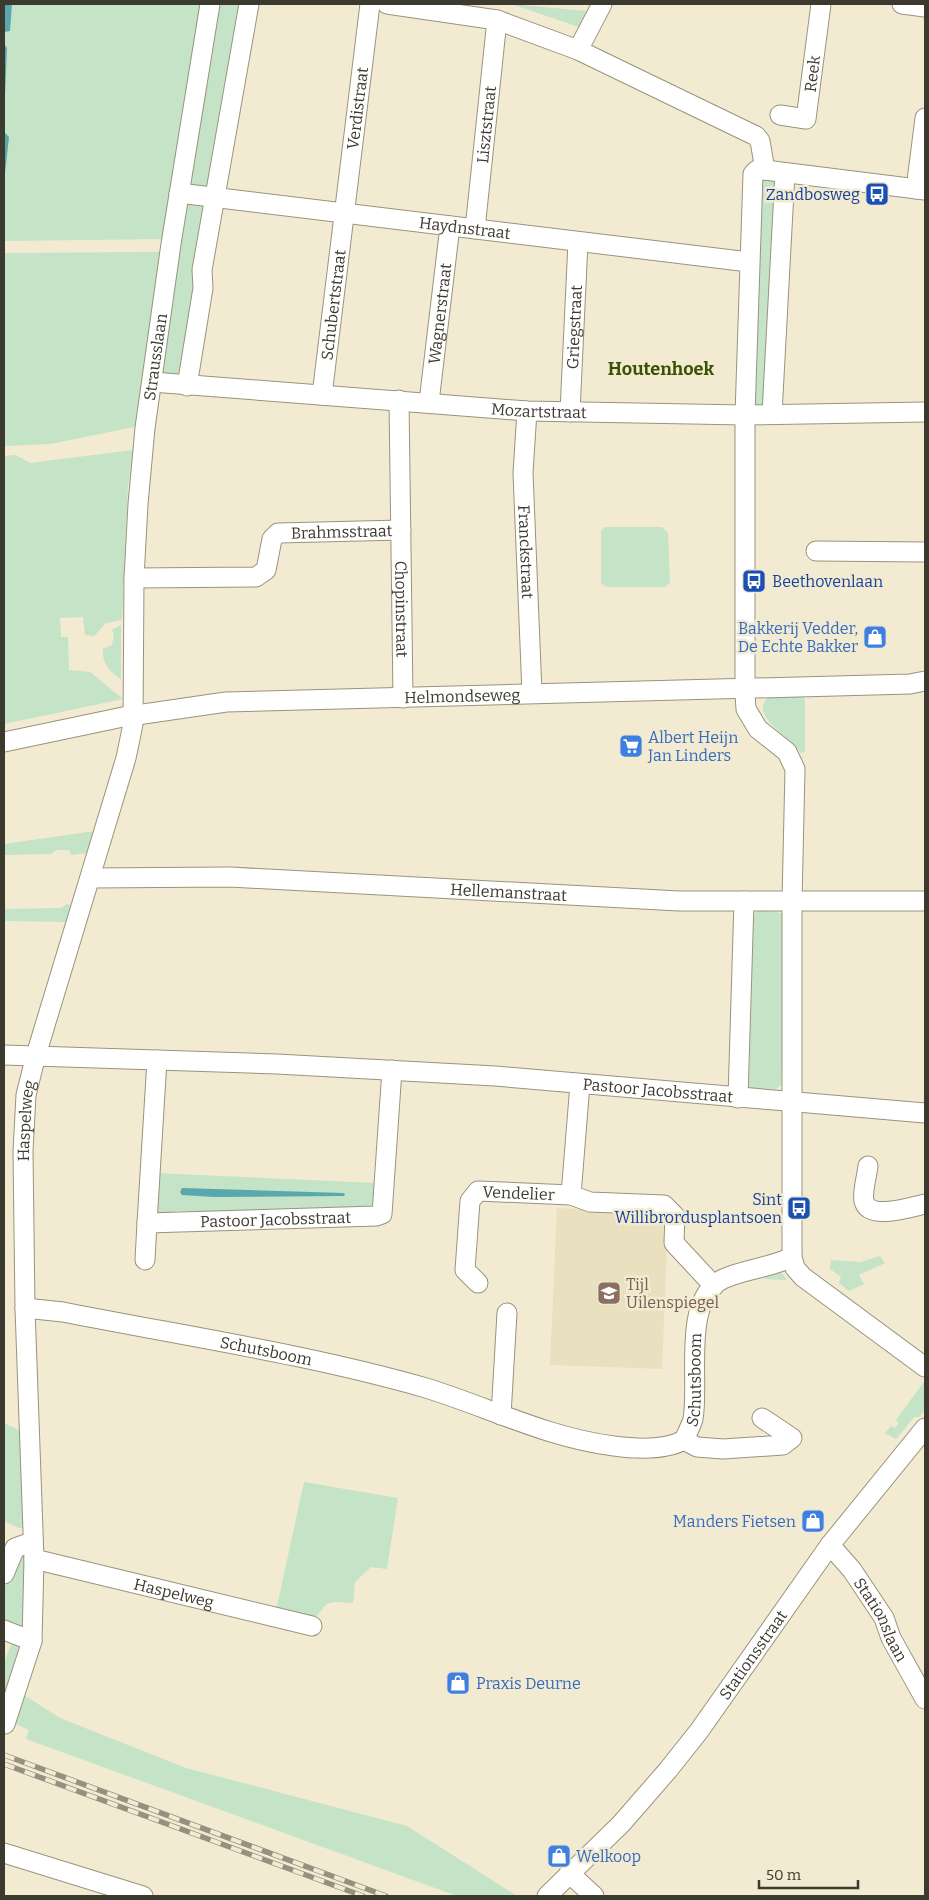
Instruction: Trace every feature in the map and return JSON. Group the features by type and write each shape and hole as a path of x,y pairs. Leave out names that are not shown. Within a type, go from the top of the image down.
{"street":[{"name":"Strausslaan","path":"133,716 134,578 138,504 152,382 179,193 210,4"},
{"path":"187,386 203,288 202,270 249,4"},
{"name":"Verdistraat","path":"345,214 370,4"},
{"path":"387,4 486,13 578,50 756,136 760,141 765,170"},
{"path":"578,50 602,4"},
{"name":"Reek","path":"780,115 806,118 821,4"},
{"path":"902,4 925,7"},
{"name":"Lisztstraat","path":"475,229 486,13"},
{"path":"925,118 921,190 765,170 757,170 752,174 745,415 744,688 746,709 758,729 788,752 795,769 792,900 792,1258 795,1268 803,1277 925,1366"},
{"path":"772,414 785,173"},
{"name":"Haydnstraat","path":"179,193 750,262"},
{"name":"Schubertstraat","path":"322,395 345,214"},
{"name":"Wagnerstraat","path":"428,402 450,226"},
{"name":"Griegstraat","path":"570,412 578,242"},
{"name":"Mozartstraat","path":"152,382 570,412 745,415 925,412"},
{"name":"Chopinstraat","path":"399,400 403,698"},
{"name":"Franckstraat","path":"527,410 523,473 532,693"},
{"name":"Brahmsstraat","path":"134,578 256,577 266,570 272,539 278,533 401,530"},
{"path":"816,550 925,552"},
{"name":"Helmondseweg","path":"4,742 133,716 226,702 744,688 925,681"},
{"name":"Haspelweg","path":"5,1724 32,1641 33,1550 25,1308 23,1151 26,1095 36,1054 126,758 133,716"},
{"name":"Hellemanstraat","path":"90,878 230,877 678,901 925,901"},
{"path":"738,1098 744,901"},
{"name":"Pastoor Jacobsstraat","path":"4,1055 36,1054 392,1070 925,1113"},
{"path":"145,1260 157,1060"},
{"name":"Pastoor Jacobsstraat","path":"147,1224 376,1216 382,1214 392,1070"},
{"name":"Vendelier","path":"571,1195 580,1084"},
{"path":"868,1166 864,1201 869,1209 879,1213 925,1204"},
{"name":"Vendelier","path":"478,1283 464,1270 470,1201 478,1191 571,1195 590,1202 664,1205 676,1216 674,1243 714,1286"},
{"path":"714,1286 722,1280 775,1265 792,1258"},
{"name":"Schutsboom","path":"25,1308 63,1312 337,1365 427,1389 568,1436 614,1446 663,1448 684,1440 693,1419 696,1325 701,1306 714,1286"},
{"path":"501,1415 507,1313"},
{"name":"Schutsboom","path":"684,1440 697,1448 723,1449 783,1445 792,1438 762,1418"},
{"name":"Stationsstraat","path":"547,1896 621,1824 687,1746 830,1546 925,1428"},
{"name":"Stationslaan","path":"830,1546 852,1570 884,1618 891,1638 925,1699"},
{"path":"4,1574 15,1548 33,1550"},
{"name":"Haspelweg","path":"33,1550 312,1626"},
{"path":"4,1630 32,1641"},
{"path":"4,1853 143,1896"},
{"path":"569,1873 594,1896"}],"shaded area":[{"name":"Tijl Uilenspiegel","path":"557,1208 662,1214 668,1221 662,1369 550,1365"}],"green space":[{"path":"4,4 204,4 167,239 4,241"},
{"path":"215,4 240,4 211,185 205,190 193,189 187,181"},
{"path":"511,4 586,11 579,27"},
{"path":"761,180 780,180 770,412 750,411"},
{"path":"192,199 207,206 180,374 176,377 163,377 157,369 183,206"},
{"path":"161,252 139,426 50,444 4,446 4,253"},
{"path":"133,450 128,486 122,620 106,623 94,636 85,635 83,617 60,618 61,637 68,637 69,670 90,672 123,699 4,724 4,456 16,455 30,463"},
{"path":"605,527 662,527 668,533 670,583 665,587 607,587 601,583 601,531"},
{"path":"121,625 121,679 105,663 103,649 112,645 114,634 112,630"},
{"path":"802,696 805,700 805,752 801,753 773,726 763,711 764,704 769,697"},
{"path":"95,831 89,853 71,855 69,850 56,850 51,854 4,855 4,844"},
{"path":"67,904 72,906 67,922 4,921 4,909 61,908"},
{"path":"759,910 781,913 789,924 781,1085 774,1091 751,1091 749,1088 752,915"},
{"path":"155,1173 375,1183 374,1203 371,1206 325,1208 322,1212 313,1212 309,1208 275,1209 272,1213 263,1214 260,1210 226,1210 223,1216 212,1216 208,1211 175,1211 170,1216 158,1216 154,1208"},
{"path":"880,1256 885,1263 859,1275 864,1284 849,1291 839,1283 841,1277 830,1269 831,1260 860,1262"},
{"path":"775,1269 781,1272 787,1280 765,1279 766,1271"},
{"path":"923,1383 925,1385 925,1410 919,1417 914,1417 896,1439 885,1433 891,1426 895,1428 899,1423 896,1420"},
{"path":"4,1423 25,1433 28,1528 19,1528 4,1521"},
{"path":"304,1482 398,1498 387,1569 371,1567 355,1582 353,1603 336,1602 327,1604 317,1616 312,1618 276,1611"},
{"path":"28,1549 27,1628 11,1628 4,1624 4,1588 18,1554"},
{"path":"13,1640 23,1645 4,1700 4,1663"},
{"path":"24,1695 60,1718 186,1768 407,1826 517,1896 457,1896 26,1739 29,1730 13,1723"}],"water":[{"path":"4,4 12,4 10,31 4,32"},
{"path":"4,44 7,48 4,119"},
{"path":"4,132 9,137 4,182"},
{"path":"182,1188 345,1194 344,1196 214,1197 182,1195 180,1192"}],"railway":[{"path":"4,1755 386,1896"},
{"path":"4,1764 363,1896"}],"place":[{"name":"Zandbosweg","path":"877,194"},
{"name":"Beethovenlaan","path":"754,581"},
{"name":"Bakkerij Vedder, De Echte Bakker","path":"875,637"},
{"name":"Albert Heijn Jan Linders","path":"631,746"},
{"name":"Sint Willibrordusplantsoen","path":"799,1208"},
{"name":"Tijl Uilenspiegel","path":"609,1293"},
{"name":"Manders Fietsen","path":"813,1521"},
{"name":"Praxis Deurne","path":"458,1683"},
{"name":"Welkoop","path":"559,1856"}],"district":[{"name":"Houtenhoek","path":"661,369"}]}
